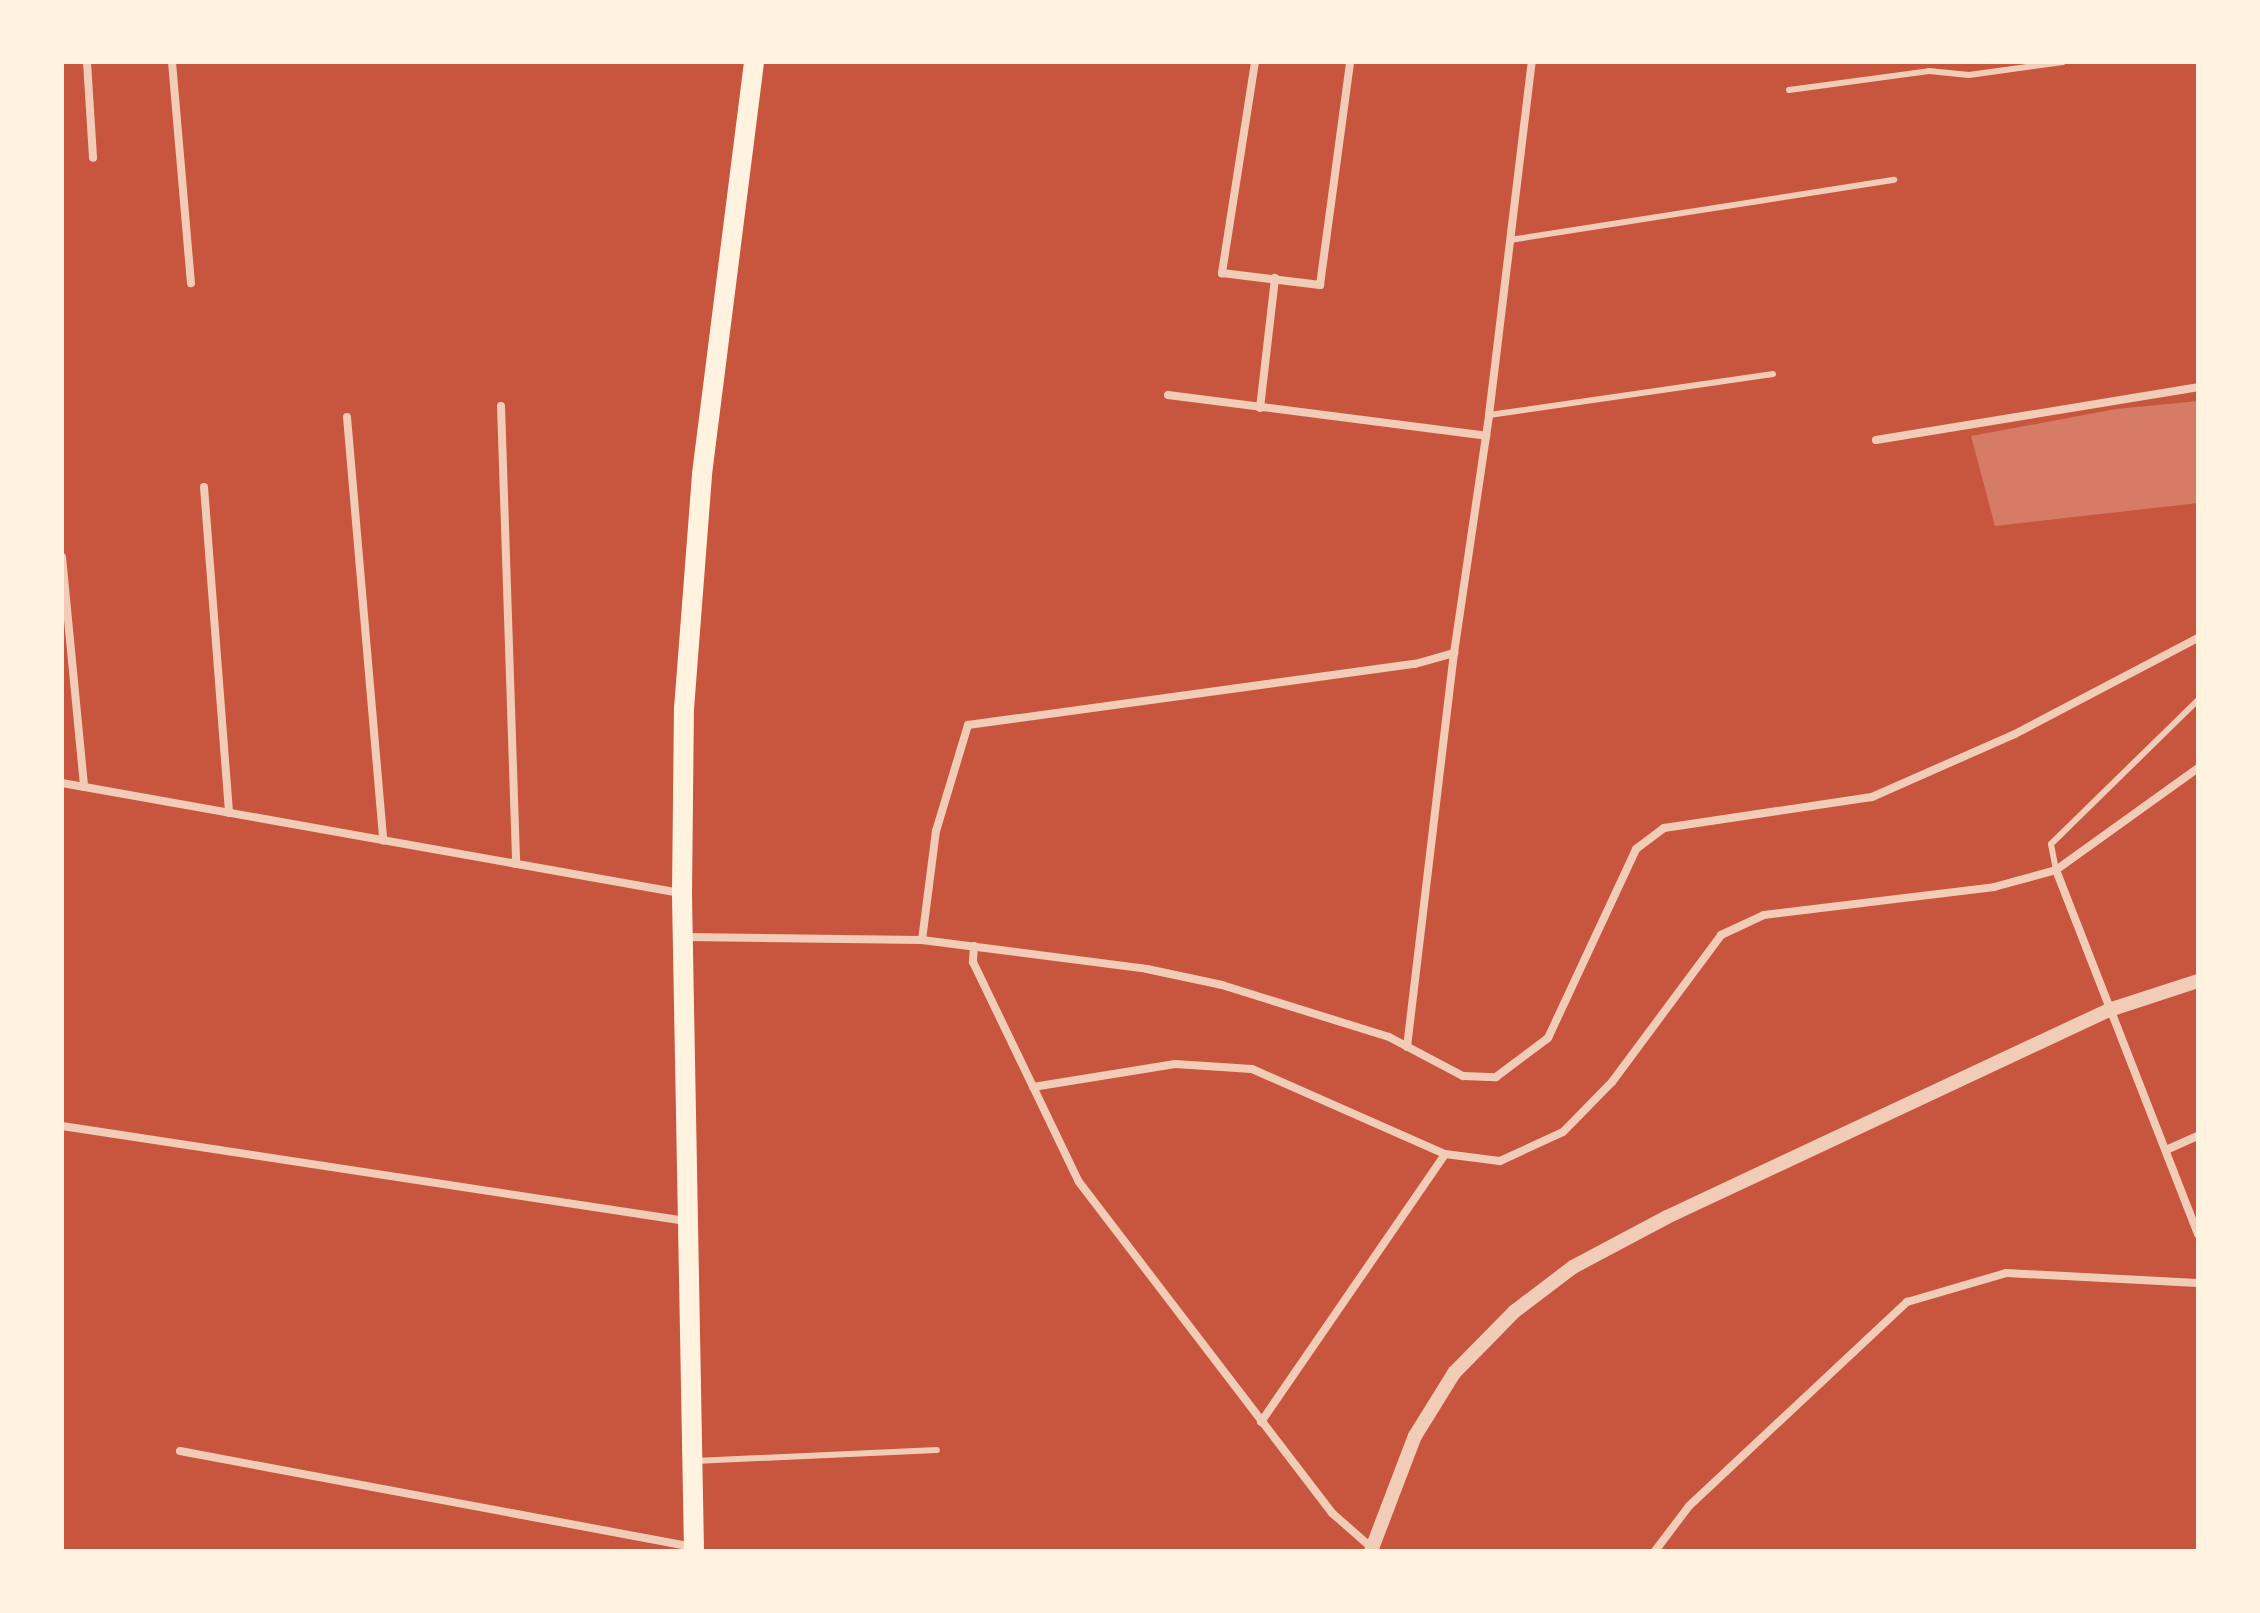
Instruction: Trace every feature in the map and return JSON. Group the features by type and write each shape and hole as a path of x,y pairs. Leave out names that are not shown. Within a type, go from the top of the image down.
{"main road":[{"path":"694,1549 682,894 684,709 702,474 754,62"}],"street":[{"path":"87,62 93,158"},
{"path":"172,62 191,283"},
{"path":"1255,62 1222,273 1320,285 1350,62"},
{"path":"1407,1047 1454,653 1489,415 1532,62"},
{"path":"1260,408 1275,278"},
{"path":"1876,440 2198,387"},
{"path":"1168,395 1486,436"},
{"path":"501,406 516,864"},
{"path":"347,417 383,840"},
{"path":"204,487 229,813"},
{"path":"62,557 84,787"},
{"path":"683,937 922,940 1222,985 1407,1047 1463,1076 1496,1077 1548,1038 1636,849 1664,828 1872,797 2015,734 2198,638"},
{"path":"922,940 936,831 968,725 1415,664 1454,653"},
{"path":"1033,1087 1175,1064 1252,1069 1445,1154 1500,1161 1563,1132 1612,1082 1721,935 1764,915 1994,887 2056,870 2198,768"},
{"path":"62,783 682,894"},
{"path":"2056,870 2198,1234"},
{"path":"974,946 973,962 1079,1182 1332,1513 1373,1550 1415,1436 1454,1373 1515,1311 1573,1267 1667,1217 2112,1009 2198,981"},
{"path":"62,1126 687,1221"},
{"path":"2166,1150 2198,1136"},
{"path":"1261,1422 1445,1154"},
{"path":"1655,1551 1689,1506 1907,1302 2006,1273 2198,1283"},
{"path":"180,1451 694,1549"}],"lane":[{"path":"1789,90 1929,71 1969,75 2063,62"},
{"path":"1510,240 1894,180"},
{"path":"1489,415 1773,374"},
{"path":"2056,870 2051,844 2198,700"},
{"path":"692,1461 937,1450"}],"building":[{"path":"2198,401 2198,503 1995,526 1971,436 2116,409"}]}
